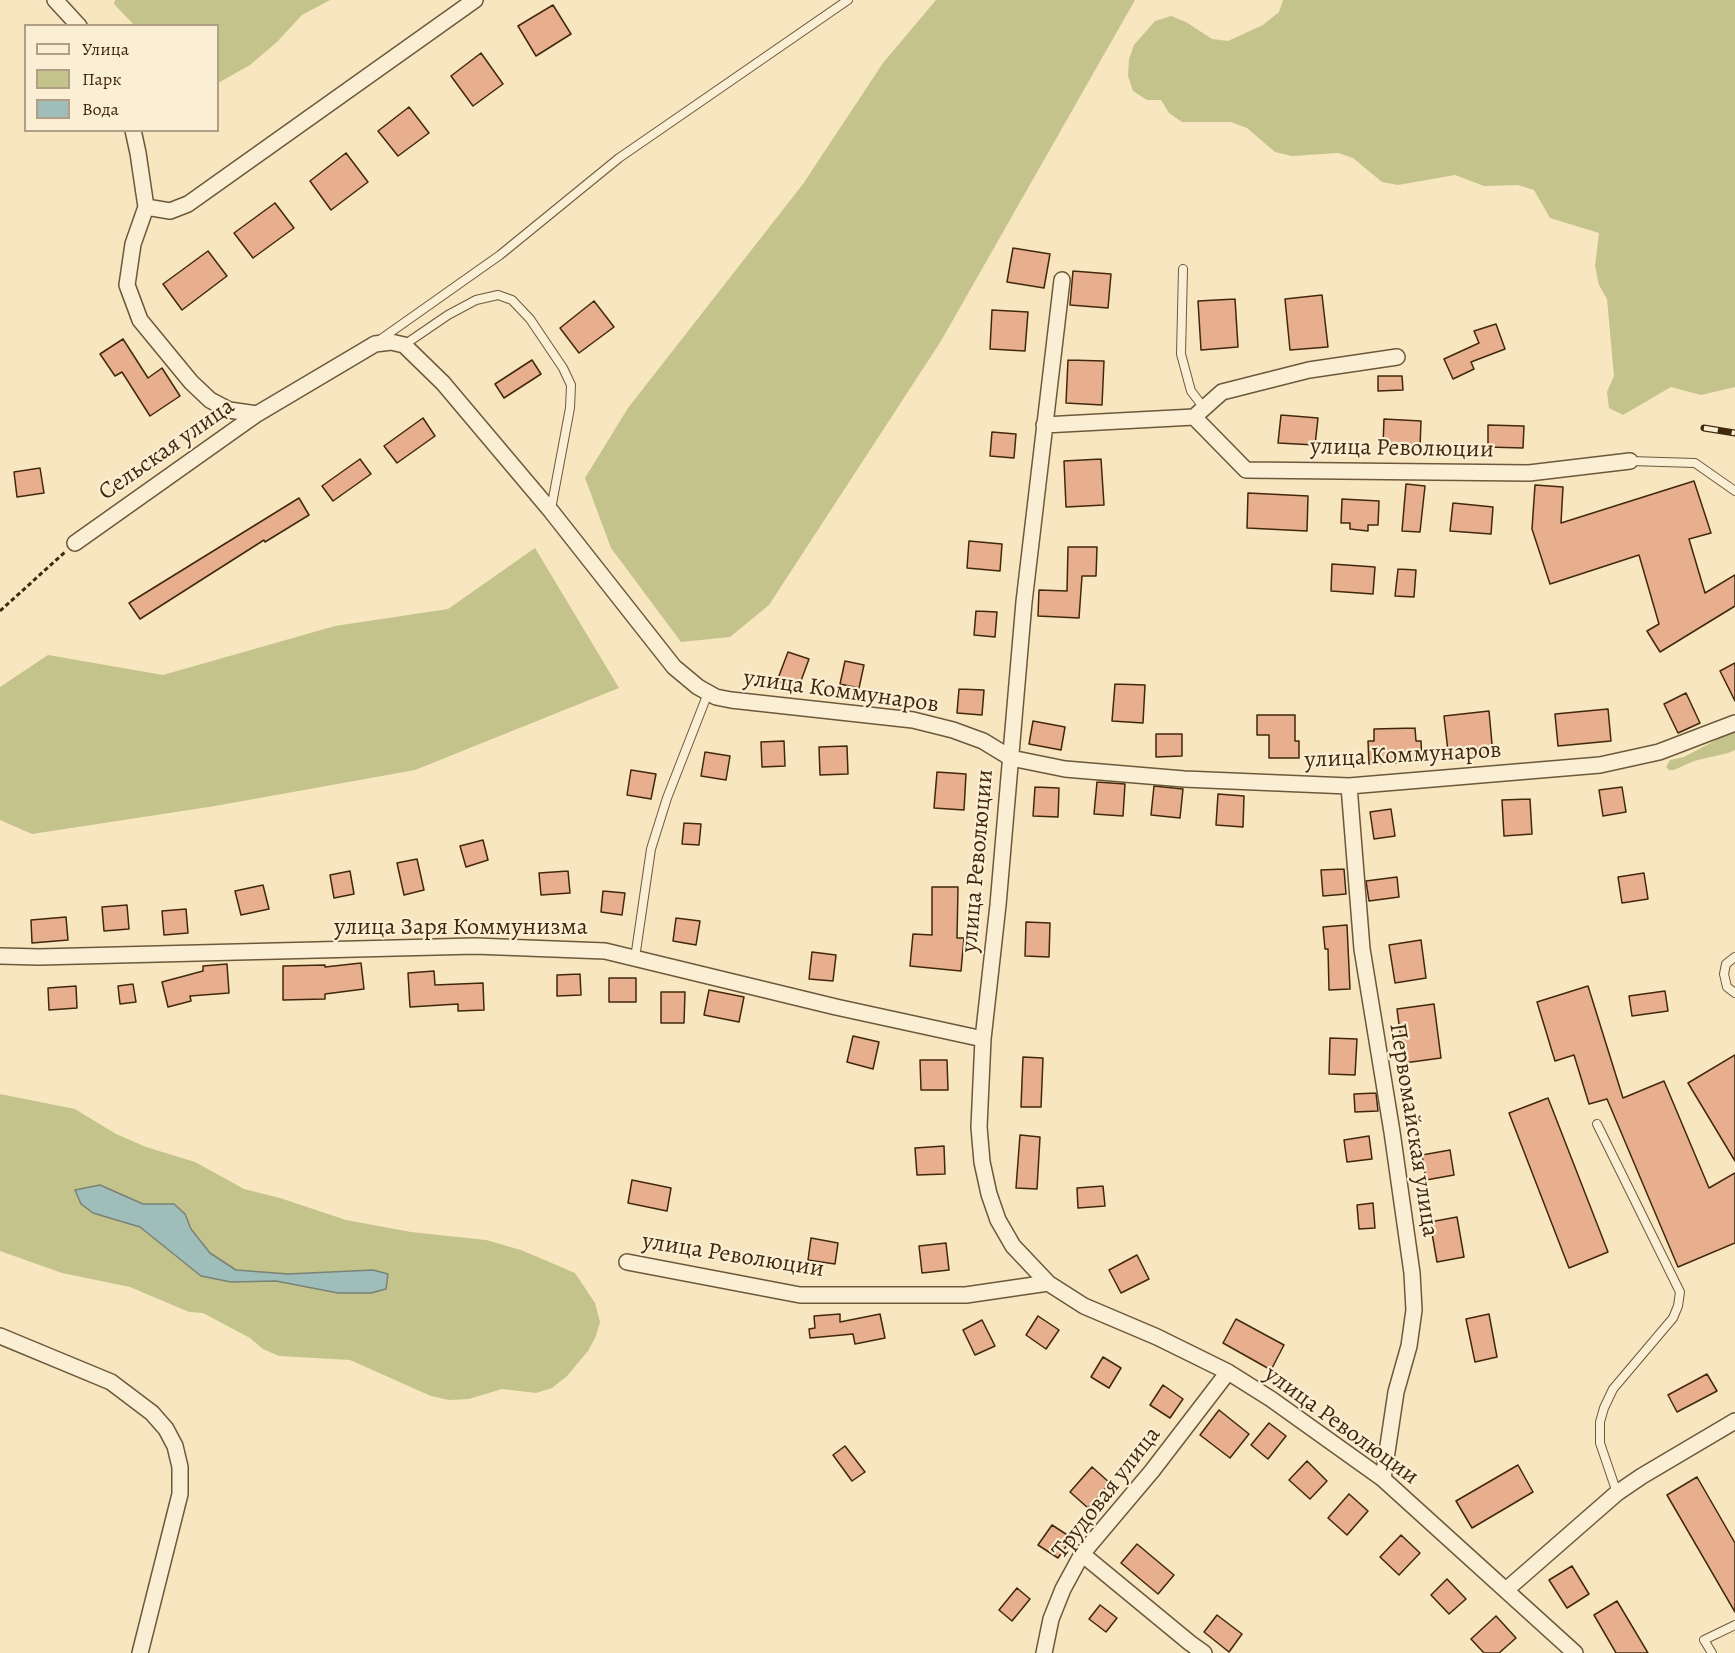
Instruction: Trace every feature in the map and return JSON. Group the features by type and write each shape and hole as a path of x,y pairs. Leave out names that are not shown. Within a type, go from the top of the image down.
{"street":[{"path":"55,0 77,24"},
{"path":"146,207 170,211 188,204 475,0"},
{"path":"133,132 146,207 133,244 128,285 140,320 191,382 210,400 229,410 257,414"},
{"name":"улица Революции","path":"1062,280 1024,602 998,905 983,1039 980,1127 982,1162 998,1220 1013,1246 1048,1283 1084,1306 1157,1337 1228,1372 1271,1399 1383,1479 1575,1653"},
{"path":"375,344 391,342 404,345"},
{"name":"Сельская улица","path":"75,543 257,414 375,344"},
{"name":"улица Коммунаров","path":"404,345 443,383 551,511 674,667 698,687 716,697 913,720 953,730 983,741 1011,758 1065,769 1148,776 1349,786 1600,765 1659,752 1735,723"},
{"path":"1044,425 1199,412 1221,392 1309,370 1398,357"},
{"name":"улица Революции","path":"1199,412 1246,470 1529,473 1630,461"},
{"name":"Первомайская улица","path":"1349,786 1362,949 1392,1132 1412,1274 1414,1310 1408,1346 1396,1392 1383,1479"},
{"name":"улица Заря Коммунизма","path":"0,956 39,957 475,946 605,951 836,1007 983,1039"},
{"name":"улица Революции","path":"627,1262 800,1295 966,1295 1048,1283"},
{"path":"0,1336 111,1382 152,1413 166,1429 175,1446 180,1467 180,1494 140,1653"},
{"name":"Трудовая улица","path":"1044,1653 1051,1619 1063,1589 1082,1554 1152,1471 1228,1372"},
{"path":"1506,1590 1617,1492 1735,1421"},
{"path":"1082,1554 1204,1653"}],"lane":[{"path":"375,344 500,255 620,158 848,0"},
{"path":"1183,269 1181,354 1199,412"},
{"path":"404,345 448,315 477,300 498,295 512,300 530,319 563,368 571,385 570,408 551,511"},
{"path":"1630,461 1695,463 1735,491"},
{"path":"635,958 651,849 667,798 708,693"},
{"path":"1735,957 1726,964 1724,974 1726,987 1735,993"},
{"path":"1597,1124 1680,1292 1673,1318 1613,1389 1604,1408 1600,1422 1600,1443 1617,1492"},
{"path":"1712,1653 1704,1640 1735,1625"}],"path":[{"path":"0,611 75,543"}],"green space":[{"path":"115,0 330,0 302,15 277,42 250,65 219,82 219,24 133,24 114,4"},
{"path":"936,0 1135,0 941,341 769,605 730,637 681,642 611,548 585,478 628,408 803,184 883,63"},
{"path":"1283,0 1735,0 1735,387 1701,395 1671,387 1623,415 1609,408 1607,392 1614,376 1607,299 1599,285 1595,266 1599,233 1550,218 1534,190 1518,185 1484,186 1455,175 1398,185 1382,182 1353,158 1338,153 1292,156 1275,152 1247,128 1231,122 1182,122 1169,113 1161,100 1147,100 1133,91 1128,76 1129,59 1134,45 1155,21 1171,16 1186,22 1212,39 1228,41 1263,25 1279,12"},
{"path":"535,548 619,688 415,770 215,806 32,834 0,820 0,687 48,655 163,675 335,626 448,609"},
{"path":"1735,732 1735,750 1694,761 1674,770 1666,767 1670,760 1684,757"},
{"path":"0,1094 75,1109 116,1134 146,1147 195,1162 244,1189 280,1198 346,1220 411,1232 486,1240 521,1250 575,1273 595,1303 600,1322 588,1351 567,1376 552,1388 536,1393 502,1389 469,1399 449,1400 431,1396 350,1360 279,1356 203,1313 189,1312 130,1287 62,1273 0,1251","holes":["100,1185 143,1204 174,1204 185,1214 191,1229 210,1253 236,1270 288,1274 338,1293 276,1281 231,1282 201,1276 140,1227"]}],"water":[{"path":"100,1185 143,1204 174,1204 185,1214 191,1229 210,1253 236,1270 288,1274 373,1270 388,1274 386,1289 371,1293 338,1293 276,1281 231,1282 201,1276 140,1227 93,1213 81,1204 75,1190"}],"building":[{"path":"553,5 571,34 536,56 518,26"},
{"path":"481,53 503,84 473,106 451,76"},
{"path":"409,107 429,133 398,156 378,131"},
{"path":"346,153 368,182 331,210 310,181"},
{"path":"275,203 294,228 253,258 234,233"},
{"path":"1013,248 1050,254 1044,288 1007,282"},
{"path":"208,251 227,276 182,310 163,284"},
{"path":"1073,271 1111,274 1108,308 1070,305"},
{"path":"1322,295 1328,347 1290,350 1285,299"},
{"path":"1235,299 1238,347 1201,350 1198,301"},
{"path":"594,301 614,327 579,353 560,328"},
{"path":"992,310 1028,312 1025,351 990,349"},
{"path":"1496,324 1505,349 1471,362 1474,369 1453,379 1444,359 1479,343 1474,331"},
{"path":"123,339 148,378 162,368 180,396 150,416 122,372 115,376 100,354"},
{"path":"532,360 541,374 504,398 495,384"},
{"path":"1068,360 1104,361 1102,405 1066,403"},
{"path":"1378,376 1402,376 1403,390 1378,391"},
{"path":"1281,415 1318,418 1315,445 1278,443"},
{"path":"423,418 435,436 397,463 384,446"},
{"path":"1384,419 1421,421 1420,447 1383,446"},
{"path":"1488,425 1524,426 1523,448 1488,447"},
{"path":"992,432 1016,434 1014,458 990,456"},
{"path":"360,459 371,474 333,501 322,486"},
{"path":"1101,459 1104,505 1066,507 1064,461"},
{"path":"40,468 44,493 17,497 14,472"},
{"path":"1694,481 1711,533 1689,539 1705,593 1735,575 1735,606 1660,652 1647,631 1659,624 1639,555 1550,584 1532,529 1535,485 1563,487 1561,523"},
{"path":"1406,484 1425,486 1420,532 1402,531"},
{"path":"1248,493 1308,496 1307,531 1247,528"},
{"path":"299,498 309,515 265,542 264,540 140,619 129,603"},
{"path":"1342,499 1379,501 1378,525 1368,525 1368,531 1350,529 1350,523 1341,523"},
{"path":"1453,503 1493,507 1491,534 1450,531"},
{"path":"969,541 1002,544 1000,571 967,568"},
{"path":"1068,547 1097,547 1096,576 1082,576 1079,618 1038,616 1039,590 1067,591"},
{"path":"1332,564 1375,567 1373,594 1331,591"},
{"path":"1398,569 1416,570 1414,597 1395,596"},
{"path":"976,611 997,612 995,637 974,635"},
{"path":"788,652 809,659 798,689 777,681"},
{"path":"845,661 864,665 859,688 840,684"},
{"path":"1735,663 1735,701 1720,671"},
{"path":"1115,684 1145,685 1143,723 1112,721"},
{"path":"959,689 984,690 982,715 957,713"},
{"path":"1686,693 1700,723 1678,733 1664,704"},
{"path":"1608,709 1611,741 1558,746 1555,714"},
{"path":"1489,711 1493,755 1449,760 1444,716"},
{"path":"1257,715 1295,715 1295,741 1299,741 1299,758 1269,758 1269,735 1257,735"},
{"path":"1033,721 1065,727 1061,750 1029,744"},
{"path":"1415,728 1416,741 1421,741 1422,762 1369,764 1368,741 1374,741 1374,729"},
{"path":"1156,734 1182,734 1182,756 1156,757"},
{"path":"784,741 785,766 762,767 761,742"},
{"path":"847,746 848,774 820,775 819,747"},
{"path":"705,752 730,756 726,780 701,776"},
{"path":"631,770 656,774 651,799 627,795"},
{"path":"937,772 966,774 964,810 934,808"},
{"path":"1097,782 1125,784 1123,816 1094,814"},
{"path":"1154,786 1183,789 1180,818 1151,815"},
{"path":"1035,787 1059,788 1058,817 1033,816"},
{"path":"1622,787 1626,812 1603,816 1599,790"},
{"path":"1218,794 1244,796 1243,827 1216,825"},
{"path":"1530,799 1532,834 1504,836 1502,800"},
{"path":"1391,809 1395,836 1374,839 1370,812"},
{"path":"684,823 701,824 699,845 682,844"},
{"path":"483,840 488,860 466,867 460,846"},
{"path":"417,859 424,890 404,895 397,863"},
{"path":"1344,869 1346,894 1323,896 1321,870"},
{"path":"350,871 354,894 334,898 330,875"},
{"path":"568,871 570,893 541,895 539,873"},
{"path":"1644,873 1648,899 1622,903 1618,877"},
{"path":"1397,877 1399,897 1369,901 1366,881"},
{"path":"263,885 269,909 241,915 235,891"},
{"path":"932,887 958,887 957,938 964,938 961,971 910,966 913,934 932,935"},
{"path":"603,891 625,893 622,915 601,912"},
{"path":"127,905 129,929 104,931 102,907"},
{"path":"186,909 188,933 164,935 162,911"},
{"path":"66,917 68,940 32,943 31,920"},
{"path":"676,918 700,921 696,945 673,941"},
{"path":"1026,922 1050,923 1049,957 1025,956"},
{"path":"1347,925 1350,989 1329,990 1328,949 1325,949 1323,927"},
{"path":"1421,940 1426,978 1395,983 1389,945"},
{"path":"812,952 836,955 833,981 809,979"},
{"path":"361,963 364,989 325,994 325,999 283,1000 283,966 325,965 325,967"},
{"path":"227,964 229,993 190,996 191,1001 168,1007 162,982 203,971 203,966"},
{"path":"434,971 435,985 483,983 484,1010 458,1011 458,1004 410,1007 408,973"},
{"path":"580,974 581,995 557,996 557,975"},
{"path":"609,978 636,978 636,1002 609,1002"},
{"path":"133,984 136,1002 120,1004 118,986"},
{"path":"76,986 77,1008 49,1010 48,988"},
{"path":"1588,986 1623,1098 1664,1081 1709,1188 1735,1173 1735,1243 1678,1267 1607,1099 1589,1104 1574,1055 1555,1061 1537,1002"},
{"path":"709,990 744,997 739,1022 704,1015"},
{"path":"1665,991 1668,1011 1632,1016 1629,996"},
{"path":"661,992 685,992 684,1023 661,1023"},
{"path":"1434,1004 1441,1058 1404,1063 1397,1009"},
{"path":"853,1036 879,1042 873,1069 847,1062"},
{"path":"1330,1038 1357,1039 1355,1075 1329,1074"},
{"path":"1735,1055 1735,1161 1688,1083"},
{"path":"1023,1057 1043,1058 1041,1107 1021,1107"},
{"path":"920,1060 947,1060 948,1090 921,1090"},
{"path":"1376,1093 1378,1111 1355,1112 1354,1094"},
{"path":"1548,1098 1608,1252 1569,1268 1509,1113"},
{"path":"1020,1135 1040,1137 1037,1189 1016,1188"},
{"path":"1369,1136 1372,1159 1347,1162 1344,1140"},
{"path":"944,1146 945,1174 917,1175 915,1148"},
{"path":"1450,1150 1454,1175 1426,1180 1422,1155"},
{"path":"632,1180 671,1188 667,1211 628,1203"},
{"path":"1103,1186 1105,1206 1078,1208 1077,1188"},
{"path":"1373,1203 1375,1228 1359,1229 1357,1205"},
{"path":"1457,1217 1464,1257 1437,1262 1430,1222"},
{"path":"811,1238 838,1243 835,1264 808,1260"},
{"path":"946,1243 949,1270 922,1273 919,1246"},
{"path":"1137,1255 1149,1279 1121,1293 1109,1270"},
{"path":"840,1314 840,1322 880,1314 885,1338 855,1344 853,1334 810,1338 809,1329 815,1328 814,1316"},
{"path":"1489,1314 1497,1357 1475,1362 1466,1319"},
{"path":"1038,1316 1059,1330 1046,1349 1026,1335"},
{"path":"1236,1319 1284,1345 1271,1370 1223,1343"},
{"path":"982,1320 995,1346 975,1355 963,1330"},
{"path":"1103,1357 1121,1368 1109,1388 1091,1377"},
{"path":"1707,1374 1717,1391 1677,1412 1668,1395"},
{"path":"1163,1385 1183,1399 1170,1418 1150,1405"},
{"path":"1219,1410 1249,1434 1230,1458 1200,1435"},
{"path":"1269,1423 1286,1436 1268,1459 1251,1445"},
{"path":"845,1446 865,1472 852,1481 833,1455"},
{"path":"1307,1461 1327,1481 1310,1499 1289,1480"},
{"path":"1518,1465 1533,1492 1472,1528 1456,1501"},
{"path":"1092,1467 1110,1483 1088,1508 1070,1492"},
{"path":"1697,1477 1735,1543 1735,1612 1667,1495"},
{"path":"1349,1494 1368,1511 1347,1535 1328,1518"},
{"path":"1052,1525 1072,1538 1058,1558 1038,1545"},
{"path":"1401,1535 1420,1553 1399,1575 1380,1557"},
{"path":"1137,1544 1174,1575 1158,1594 1121,1563"},
{"path":"1572,1566 1589,1594 1567,1608 1549,1580"},
{"path":"1447,1579 1466,1599 1449,1614 1431,1595"},
{"path":"1017,1588 1030,1599 1012,1621 999,1610"},
{"path":"1617,1601 1648,1653 1616,1653 1594,1615"},
{"path":"1100,1605 1117,1618 1106,1632 1089,1619"},
{"path":"1217,1615 1242,1634 1229,1652 1204,1632"},
{"path":"1496,1616 1516,1638 1499,1653 1484,1653 1471,1639"}],"railway":[{"path":"1704,428 1735,433"}]}
